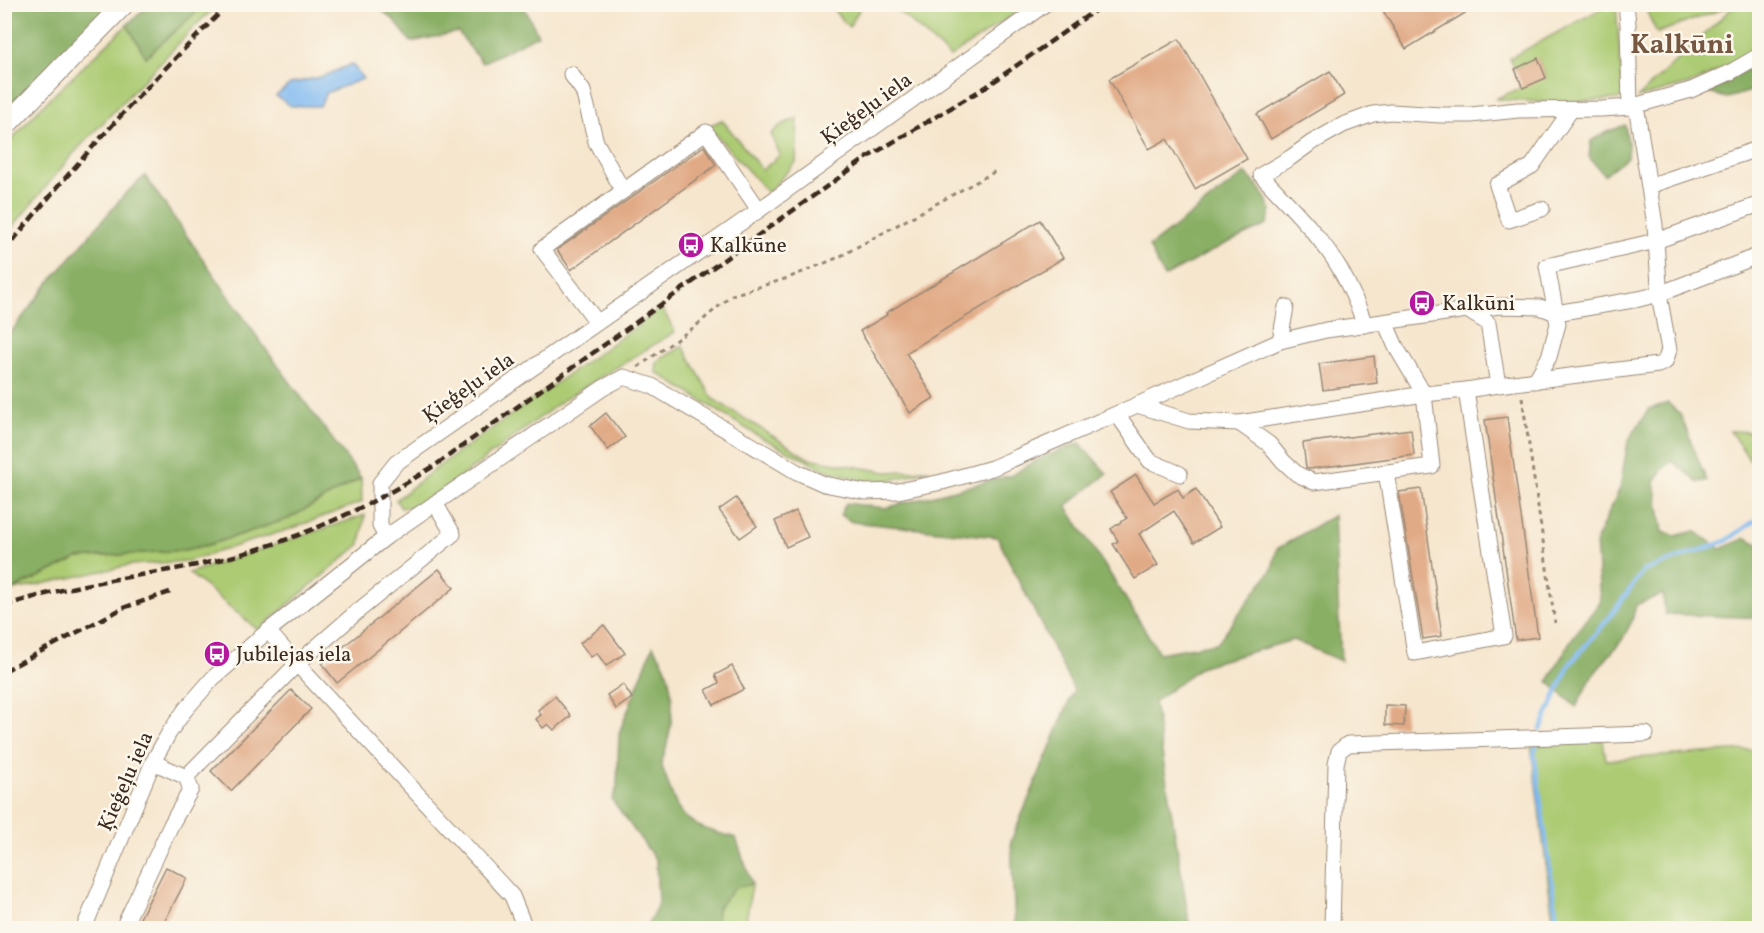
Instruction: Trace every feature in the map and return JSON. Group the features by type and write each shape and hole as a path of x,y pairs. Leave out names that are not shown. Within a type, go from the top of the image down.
{"main road":[{"path":"4,127 121,6"}],"street":[{"name":"Ķieģeļu iela","path":"84,928 153,762 169,733 213,678 386,537 380,526 380,483 396,463 759,210 1045,4"},
{"path":"1137,405 1189,421 1239,423 1424,394 1665,362 1670,350 1659,294 1656,241 1649,186 1633,106 1626,4"},
{"path":"1365,325 1355,298 1339,267 1308,227 1261,175 1343,124 1373,114 1390,112 1441,115 1633,106 1691,90 1729,73 1760,55"},
{"path":"570,74 583,91 596,142 623,191"},
{"path":"1542,208 1509,220 1497,185 1532,166 1571,110"},
{"path":"597,322 542,249 706,132 759,210"},
{"path":"1649,186 1760,148"},
{"path":"1535,381 1549,357 1558,324 1547,266 1656,241 1760,204"},
{"path":"386,537 603,388 624,377 652,386 797,472 824,484 864,492 898,491 992,468 1280,341 1326,330 1500,306 1540,307 1556,313 1639,299 1659,294 1760,255"},
{"path":"1280,341 1286,307"},
{"path":"1467,310 1488,323 1498,385"},
{"path":"1239,423 1269,444 1298,474 1314,482 1432,466 1424,394 1396,347 1385,322"},
{"path":"1386,472 1414,653 1504,636 1466,390"},
{"path":"1117,414 1150,460 1180,474"},
{"path":"186,777 297,664 453,534 435,503"},
{"path":"268,631 512,896 525,928"},
{"path":"1332,928 1336,764 1339,751 1348,744 1646,734"},
{"path":"123,928 171,825 191,789 186,777 153,762"}],"path":[{"path":"624,377 697,325 732,295 788,278 837,258 996,171"},
{"path":"1522,395 1555,623"}],"green space":[{"path":"835,4 862,5 849,27 835,12"},
{"path":"1647,4 1728,5 1657,33 1646,10"},
{"path":"5,5 115,5 5,123"},
{"path":"149,5 204,5 146,57 127,25"},
{"path":"204,5 218,5 73,154 5,236 5,147 39,109 127,25 147,56"},
{"path":"375,5 523,5 538,35 482,63 458,32 411,42 394,20"},
{"path":"892,5 1027,5 950,57"},
{"path":"1608,5 1616,5 1623,95 1618,99 1555,103 1495,99 1546,77 1538,59 1515,69 1510,58"},
{"path":"1735,5 1759,5 1759,48 1696,82 1637,98"},
{"path":"1759,62 1759,89 1727,98 1708,93"},
{"path":"798,118 796,162 768,193 708,126 722,120 762,170 780,155 771,134 781,125"},
{"path":"1625,125 1628,143 1627,157 1604,175 1589,157 1591,141"},
{"path":"1245,173 1261,189 1271,210 1267,225 1223,245 1164,277 1149,247"},
{"path":"145,176 265,348 361,478 288,519 208,545 184,550 78,558 5,593 5,340 47,285 125,194"},
{"path":"662,308 675,332 566,398 438,494 417,506 401,508 396,500 436,468"},
{"path":"683,346 713,399 808,458 886,472 929,470 891,480 867,481 826,470 760,437 656,372 657,361"},
{"path":"1668,403 1680,414 1707,481 1698,482 1672,461 1662,470 1655,482 1663,532 1675,536 1695,531 1720,549 1746,538 1759,544 1759,618 1665,614 1663,594 1636,605 1632,621 1622,640 1593,675 1576,707 1548,681 1571,640 1600,602 1596,540 1620,488 1628,441 1649,409"},
{"path":"1730,431 1759,432 1759,473"},
{"path":"1080,443 1107,474 1066,506 1159,653 1217,643 1272,569 1277,549 1334,515 1341,661 1293,640 1202,666 1154,702 1190,928 1015,928 1011,841 1074,690 997,537 852,522 840,515 846,503 885,508 1012,475 1039,459"},
{"path":"361,478 362,502 293,528 188,561 130,565 10,591 78,558 184,550 208,545 288,519"},
{"path":"365,515 360,544 258,630 189,573"},
{"path":"653,646 665,666 671,690 672,715 661,764 673,798 683,815 696,825 736,838 752,884 735,888 717,908 716,928 646,928 658,904 656,860 612,800 617,787 619,733"},
{"path":"1603,740 1606,760 1759,749 1759,928 1554,928 1531,745"},
{"path":"752,884 745,928 716,928 717,908 735,888"}],"water":[{"path":"352,64 363,79 326,93 320,106 291,106 276,96 290,84 324,76"}],"building":[{"path":"1379,4 1480,4 1406,49"},
{"path":"1179,39 1247,159 1195,189 1167,139 1149,149 1109,79"},
{"path":"1538,58 1546,78 1523,88 1515,69"},
{"path":"1330,71 1344,95 1271,139 1257,114"},
{"path":"704,146 716,165 571,270 557,250"},
{"path":"1040,220 1063,258 906,353 934,398 910,413 860,331"},
{"path":"1374,356 1377,383 1323,390 1319,364"},
{"path":"606,413 625,437 608,450 590,426"},
{"path":"1507,417 1538,637 1516,640 1485,420"},
{"path":"1411,429 1414,455 1306,468 1303,443"},
{"path":"1136,475 1154,503 1178,489 1183,498 1196,489 1220,527 1194,543 1174,511 1139,534 1158,565 1135,579 1113,544 1118,541 1111,529 1127,518 1110,492"},
{"path":"1421,489 1442,636 1423,639 1399,492"},
{"path":"736,498 757,526 740,538 719,510"},
{"path":"796,511 808,537 786,547 775,521"},
{"path":"439,569 454,588 337,683 322,664"},
{"path":"604,625 625,653 606,666 597,653 591,657 580,643"},
{"path":"732,666 744,689 714,705 706,690 719,683 715,675"},
{"path":"623,684 632,698 616,709 607,695"},
{"path":"291,690 311,709 231,791 211,771"},
{"path":"555,696 571,716 554,730 548,724 543,728 536,719 541,715 538,710"},
{"path":"1385,705 1405,706 1404,726 1385,725"},
{"path":"166,867 187,878 161,928 135,928"}],"waterway":[{"path":"1541,729 1569,665 1609,618 1643,571 1726,541 1760,517"},
{"path":"1537,744 1534,753 1558,928"}],"railway":[{"path":"4,252 57,187 113,125 229,4"},
{"path":"4,606 71,588 197,565 244,553 302,534 385,495 437,464 868,157 986,87 1104,4"},
{"path":"4,671 123,608 170,592"}],"place":[{"name":"Kalkūne","path":"691,245"},
{"name":"Kalkūni","path":"1422,303"},
{"name":"Jubilejas iela","path":"217,654"}],"district":[{"name":"Kalkūni","path":"1682,44"}]}
